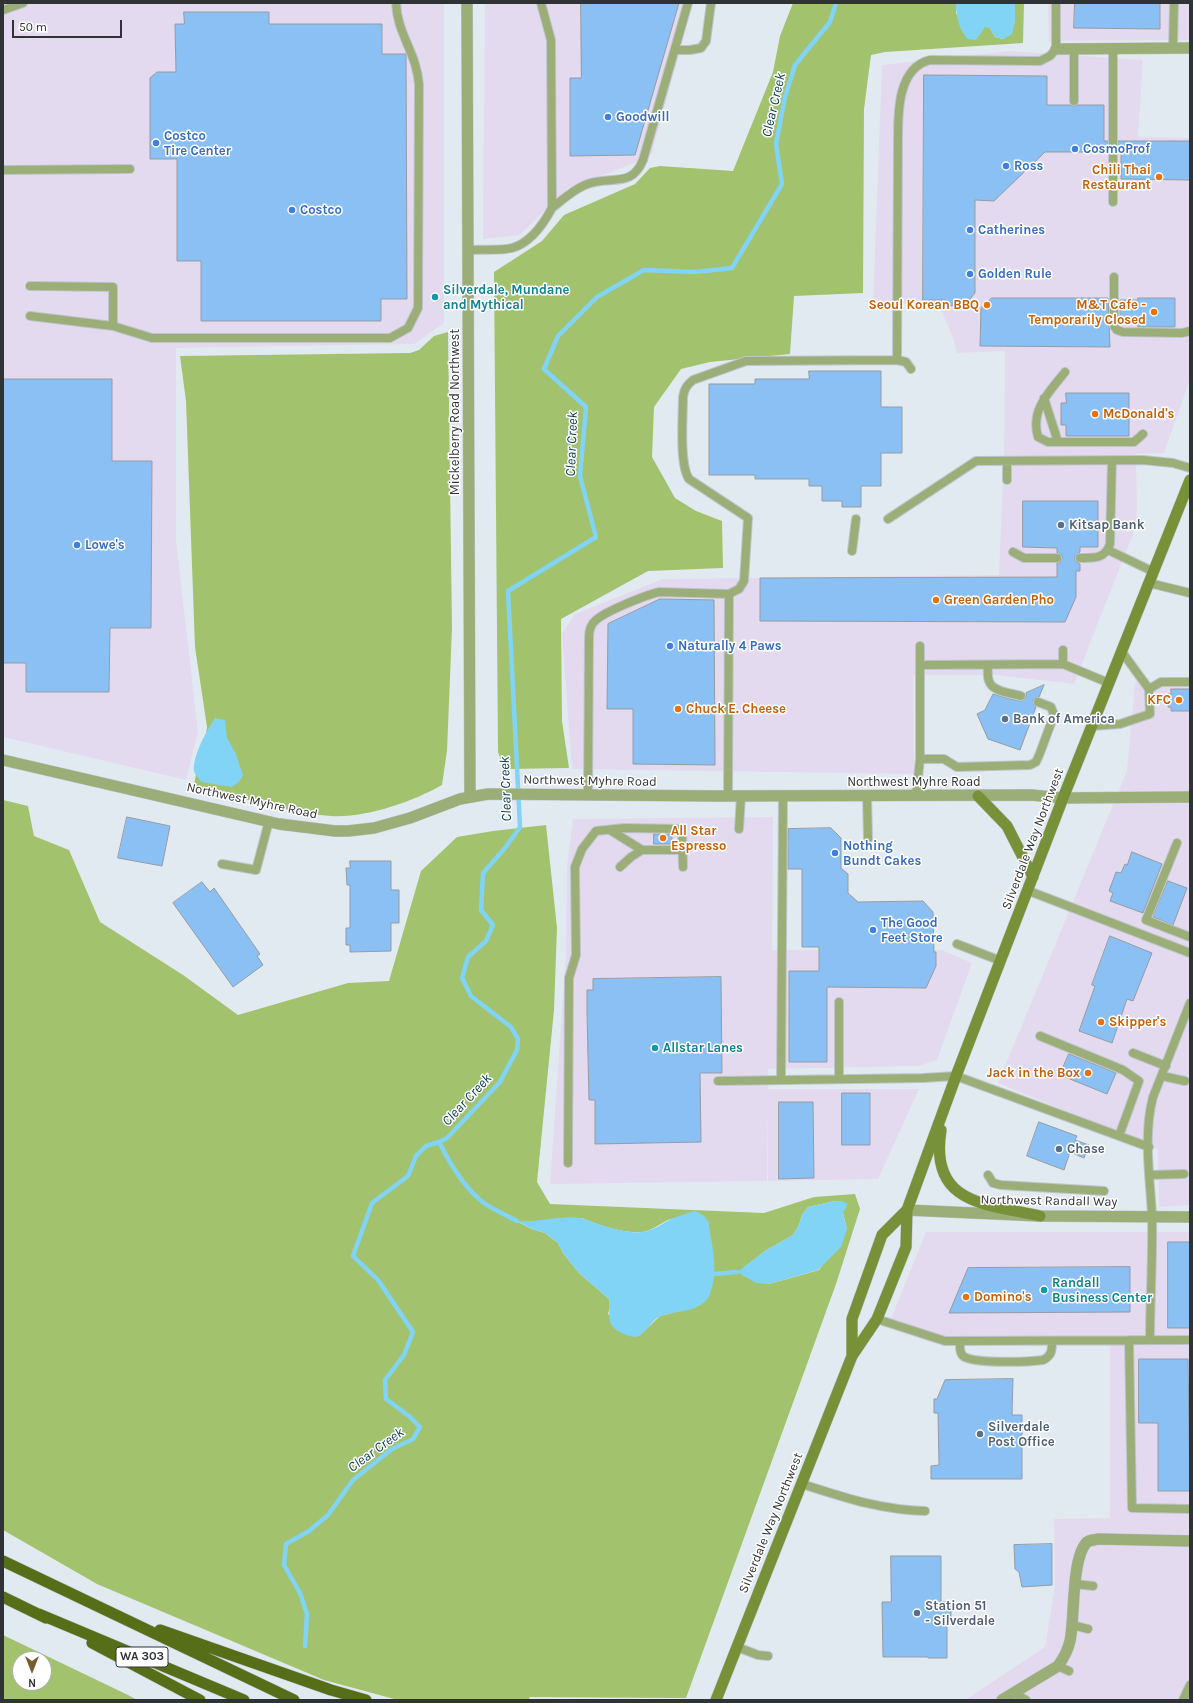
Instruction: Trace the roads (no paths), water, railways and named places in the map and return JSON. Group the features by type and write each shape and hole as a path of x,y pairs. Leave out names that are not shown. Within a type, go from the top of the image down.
{"highway":[{"name":"WA 303","path":"3,1561 294,1700"},
{"name":"WA 303","path":"3,1597 39,1614 244,1700"},
{"path":"104,1610 331,1690 366,1700"},
{"path":"39,1614 148,1674 200,1700"}],"main road":[{"name":"Silverdale Way Northwest","path":"716,1700 852,1356 877,1320 906,1247 907,1210 956,1076 1029,891 1063,798 1190,480"},
{"path":"978,796 1007,826 1033,877"},
{"path":"944,1109 939,1151 943,1171 954,1189 962,1196 974,1201 1040,1216"},
{"name":"Silverdale Way Northwest","path":"852,1356 852,1319 882,1235 907,1210"}],"street":[{"name":"Mickelberry Road Northwest","path":"467,3 470,796"},
{"path":"1056,49 1190,48"},
{"name":"Northwest Myhre Road","path":"3,760 269,821 306,828 348,831 374,828 404,820 470,796 506,794 588,796 1031,795 1063,798 1190,797"},
{"name":"Northwest Randall Way","path":"907,1210 1040,1216 1190,1217"},
{"path":"1002,1700 1058,1666 1063,1658 1070,1642 1075,1584 1080,1555 1084,1546 1089,1541 1098,1539 1190,1542"}],"lane":[{"path":"3,10 23,3"},
{"path":"30,316 113,326 152,338 390,338 408,328 418,308 419,85 418,72 414,59 397,17 396,3"},
{"path":"541,3 551,40 552,208"},
{"path":"468,250 512,248 527,240 545,221 552,208 583,185 598,181 627,179 639,171 688,3"},
{"path":"675,50 701,48 706,42 711,3"},
{"path":"897,360 898,128 902,92 908,76 916,65 930,60 1040,61 1050,56 1056,49 1056,3"},
{"path":"1173,48 1174,3"},
{"path":"1074,48 1074,101"},
{"path":"1112,202 1113,48"},
{"path":"3,170 130,169"},
{"path":"1114,277 1114,326 1117,330 1123,332 1182,333 1190,331"},
{"path":"30,286 113,287 113,326"},
{"path":"588,796 589,637 591,626 603,615 650,594 659,592 730,594 739,589 744,581 748,518 689,479 686,474 683,463 683,397 689,384 693,380 746,361 897,360 906,362 911,369"},
{"path":"1065,372 1044,398 1039,408 1035,426 1038,437 1048,442 1134,442 1143,434"},
{"path":"1044,398 1058,442"},
{"path":"1080,558 1094,558 1102,556 1108,550 1110,544 1112,460"},
{"path":"888,519 976,461 1143,460 1190,468"},
{"path":"1007,480 1008,461"},
{"path":"852,551 856,519"},
{"path":"1108,550 1154,572"},
{"path":"1013,552 1024,558 1057,558"},
{"path":"1149,583 1190,594"},
{"path":"728,796 730,594"},
{"path":"916,796 920,759 920,646"},
{"path":"1063,650 1064,664"},
{"path":"1092,726 1120,724 1150,714 1149,689 1122,652"},
{"path":"920,665 1064,664 1109,683"},
{"path":"988,665 989,682 991,686 998,690 1021,696"},
{"path":"1149,689 1161,682 1190,682"},
{"path":"920,759 944,759 957,767 1030,765 1036,762 1054,715 1051,707 1038,702"},
{"path":"738,829 741,796"},
{"path":"781,1080 783,796"},
{"path":"867,796 868,839"},
{"path":"222,864 256,870 269,821"},
{"path":"568,1164 569,978 576,955 574,867 582,849 596,832 624,828 682,828 683,867"},
{"path":"610,830 642,850 683,850"},
{"path":"1177,843 1146,920 1190,937"},
{"path":"620,867 642,850"},
{"path":"1029,891 1190,953"},
{"path":"957,944 1001,961"},
{"path":"840,1002 840,1079"},
{"path":"1150,1340 1152,1217 1149,1113 1190,1003"},
{"path":"1040,1036 1123,1070 1139,1081 1119,1136"},
{"path":"1133,1053 1166,1066"},
{"path":"718,1081 956,1076 1149,1147"},
{"path":"1162,1076 1185,1081"},
{"path":"1150,1175 1184,1174"},
{"path":"988,1175 993,1182 1001,1185 1104,1191"},
{"path":"877,1320 927,1337 945,1341 1190,1340"},
{"path":"1129,1340 1132,1508 1190,1509"},
{"path":"960,1341 960,1352 962,1355 971,1360 984,1361 1043,1360 1050,1355 1052,1341"},
{"path":"802,1484 865,1504 901,1510 925,1511"},
{"path":"1075,1584 1093,1586"},
{"path":"1072,1625 1088,1629"},
{"path":"737,1647 758,1655 768,1656"},
{"path":"1058,1666 1069,1671"},
{"path":"1183,1700 1190,1685"},
{"path":"1014,1693 1026,1700"}],"water":[{"path":"956,3 1015,3 1015,22 1012,34 1004,39 995,37 990,28 985,27 976,40 967,39 958,22"},
{"path":"215,718 225,720 227,738 235,752 243,775 239,782 232,787 201,782 194,771 195,758 204,736"},
{"path":"835,1201 842,1201 848,1204 843,1213 847,1229 841,1247 818,1270 769,1284 756,1283 737,1272 765,1251 793,1235 799,1225 802,1215 808,1207"},
{"path":"695,1211 703,1215 708,1221 714,1258 714,1277 710,1294 701,1305 695,1308 661,1316 652,1323 645,1332 635,1337 618,1331 611,1324 609,1299 579,1273 563,1253 558,1243 545,1233 532,1229 517,1221 573,1217 585,1219 615,1229 643,1232 658,1227 671,1219"}],"waterway":[{"name":"Clear Creek","path":"305,1646 307,1614 300,1593 284,1565 286,1544 309,1531 328,1515 353,1480 392,1449 413,1439 420,1427 409,1416 386,1399 385,1380 404,1355 413,1332 378,1280 353,1256 372,1203 408,1176 416,1156 426,1146 447,1138 500,1082 517,1050 518,1039 511,1027 471,996 462,978 468,957 486,941 493,925 481,910 483,873 505,848 520,827 508,591 596,537 580,476 586,407 544,369 558,336 597,297 644,270 695,272 732,268 782,184 776,144 785,97 795,65 830,22 836,3"},
{"path":"439,1142 453,1167 470,1190 488,1206 517,1221"},
{"path":"714,1274 737,1272"}],"place":[{"name":"Goodwill","path":"608,117"},
{"name":"Costco Tire Center","path":"156,143"},
{"name":"CosmoProf","path":"1075,149"},
{"name":"Ross","path":"1006,166"},
{"name":"Chili Thai Restaurant","path":"1159,177"},
{"name":"Costco","path":"292,210"},
{"name":"Catherines","path":"970,230"},
{"name":"Golden Rule","path":"970,274"},
{"name":"Silverdale, Mundane and Mythical","path":"435,297"},
{"name":"Seoul Korean BBQ","path":"987,305"},
{"name":"M&T Cafe - Temporarily Closed","path":"1154,312"},
{"name":"McDonald's","path":"1095,414"},
{"name":"Kitsap Bank","path":"1061,525"},
{"name":"Lowe's","path":"77,545"},
{"name":"Green Garden Pho","path":"936,600"},
{"name":"Naturally 4 Paws","path":"670,646"},
{"name":"KFC","path":"1179,700"},
{"name":"Chuck E. Cheese","path":"678,709"},
{"name":"Bank of America","path":"1005,719"},
{"name":"All Star Espresso","path":"663,838"},
{"name":"Nothing Bundt Cakes","path":"835,853"},
{"name":"The Good Feet Store","path":"873,930"},
{"name":"Skipper's","path":"1101,1022"},
{"name":"Allstar Lanes","path":"655,1048"},
{"name":"Jack in the Box","path":"1088,1073"},
{"name":"Chase","path":"1059,1149"},
{"name":"Randall Business Center","path":"1044,1290"},
{"name":"Domino's","path":"966,1297"},
{"name":"Silverdale Post Office","path":"980,1434"},
{"name":"Station 51 - Silverdale","path":"917,1613"}]}
